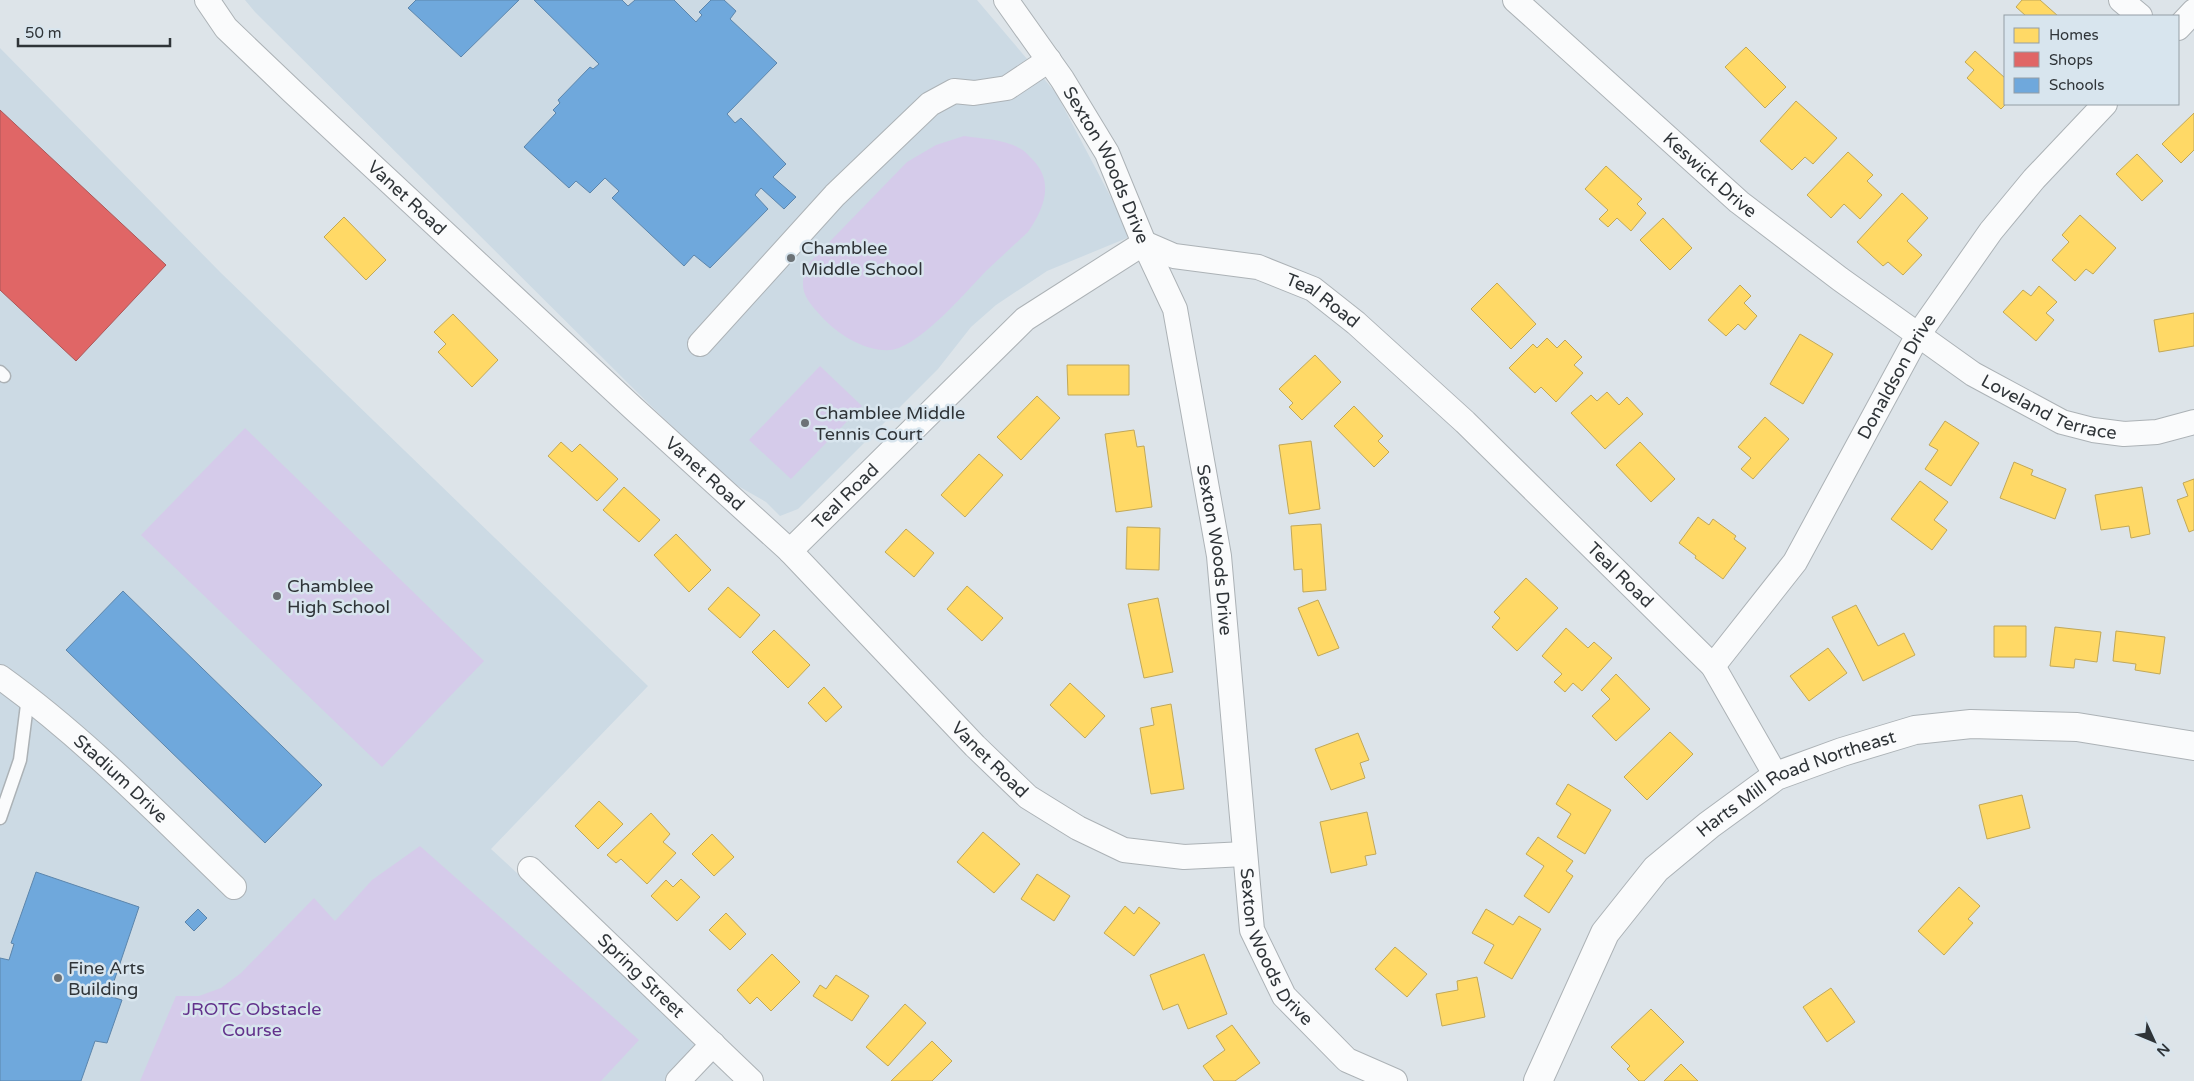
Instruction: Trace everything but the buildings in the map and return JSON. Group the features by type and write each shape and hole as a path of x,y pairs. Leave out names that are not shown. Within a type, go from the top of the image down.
{"street":[{"name":"Vanet Road","path":"207,0 226,28 293,92 790,551 974,746 1028,797 1078,828 1124,850 1184,857 1244,854"},
{"name":"Sexton Woods Drive","path":"1006,0 1062,79 1107,153 1144,243 1175,309 1219,556 1252,930 1284,996 1347,1060 1395,1081"},
{"name":"Keswick Drive","path":"1515,0 1739,202 1840,279 1918,335"},
{"path":"2121,0 2139,15"},
{"path":"2179,27 2194,11"},
{"path":"700,344 835,195 930,104 954,91 974,93 1007,88 1048,60"},
{"name":"Donaldson Drive","path":"1713,666 1795,562 1918,335 1991,230 2034,178 2104,105"},
{"name":"Teal Road","path":"790,551 1025,319 1144,243 1174,256 1258,267 1313,289 1356,322 1465,422 1713,666 1776,776"},
{"name":"Loveland Terrace","path":"1918,335 1973,374 2062,422 2093,430 2124,434 2157,432 2194,422"},
{"name":"Stadium Drive","path":"0,677 28,697 78,740 234,887"},
{"name":"Harts Mill Road Northeast","path":"1538,1081 1605,933 1656,870 1709,824 1776,776 1842,752 1915,730 1971,724 2076,727 2194,746"},
{"name":"Spring Street","path":"530,870 752,1081"},
{"path":"678,1081 713,1044"}],"lane":[{"path":"0,818 20,760 28,697"}],"shaded area":[{"name":"Chamblee Middle School","path":"245,0 977,0 1056,93 1127,228 1127,238 1047,271 996,305 971,327 938,369 798,509 780,516 766,502 731,482 651,406"},
{"name":"Chamblee High School","path":"0,48 221,273 648,686 491,849 719,1059 692,1081 0,1081"}],"green space":[{"path":"964,136 1008,143 1025,152 1032,159 1039,168 1045,186 1045,195 1039,214 1028,232 986,271 942,317 915,339 891,350 871,348 852,341 828,323 815,309 804,292 803,279 809,263 907,162 936,145"},
{"name":"Chamblee Middle Tennis Court","path":"820,366 862,406 791,479 749,440"},
{"path":"245,428 484,661 382,767 141,535"},
{"name":"JROTC Obstacle Course","path":"420,846 639,1040 601,1081 140,1081 176,996 199,996 221,988 241,973 314,898 335,921 372,880"}],"place":[{"name":"Chamblee Middle School","path":"791,258"},
{"name":"Chamblee Middle Tennis Court","path":"805,423"},
{"name":"Chamblee High School","path":"277,596"},
{"name":"Fine Arts Building","path":"58,978"}]}
